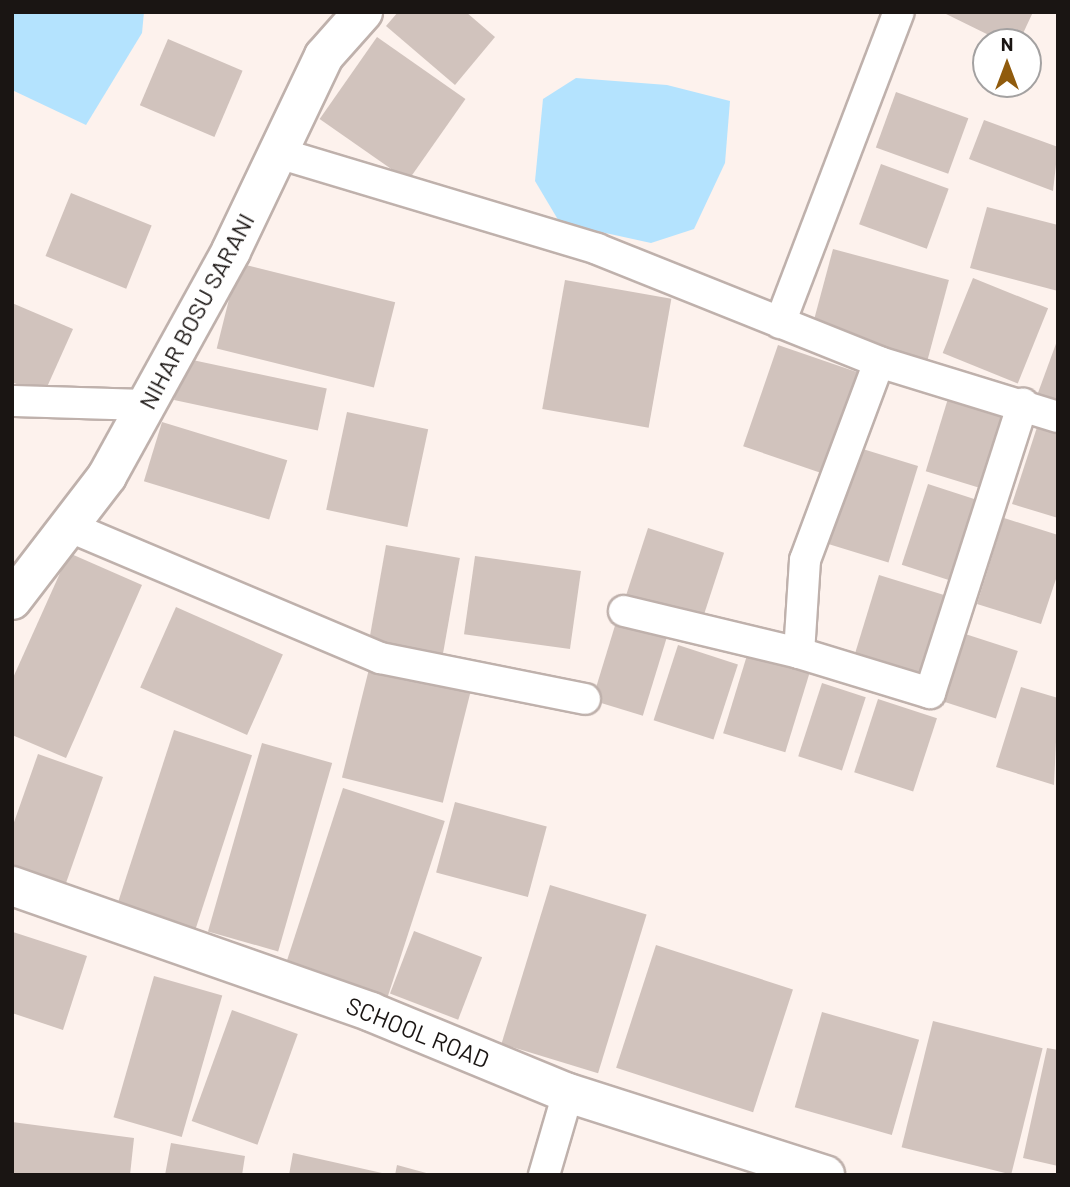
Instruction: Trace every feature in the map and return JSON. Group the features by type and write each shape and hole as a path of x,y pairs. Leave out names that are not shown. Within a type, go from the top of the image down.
{"street":[{"name":"NIHAR BOSU SARANI","path":"12,600 107,475 231,251 324,55 363,12"},
{"name":"SCHOOL ROAD","path":"12,886 371,1012 568,1093 825,1175"}],"lane":[{"path":"780,323 899,12"},
{"path":"278,153 597,249 880,362 1058,417"},
{"path":"799,653 805,560 880,362"},
{"path":"12,401 146,405"},
{"path":"624,611 799,653 930,694 1023,404"},
{"path":"70,527 380,658 585,699"},
{"path":"544,1175 568,1093"}],"water":[{"path":"12,12 144,12 142,33 86,125 12,90"},
{"path":"576,78 667,85 730,101 725,163 694,229 651,243 560,223 535,181 543,99"}],"building":[{"path":"398,12 466,12 495,37 455,85 386,26"},
{"path":"942,12 1033,12 1026,28 975,28"},
{"path":"377,37 465,99 408,181 320,119"},
{"path":"168,39 243,71 214,137 140,105"},
{"path":"896,92 968,118 948,174 876,147"},
{"path":"984,120 1058,147 1053,191 969,159"},
{"path":"881,164 949,189 927,249 859,224"},
{"path":"71,193 152,226 126,289 46,256"},
{"path":"987,207 1058,225 1058,291 970,268"},
{"path":"833,249 949,280 927,362 811,331"},
{"path":"238,263 395,302 374,388 217,348"},
{"path":"973,278 1048,308 1018,383 943,353"},
{"path":"565,280 671,299 649,428 542,409"},
{"path":"12,303 73,329 43,396 12,382"},
{"path":"1058,341 1058,409 1035,401"},
{"path":"778,345 857,372 823,474 743,446"},
{"path":"183,358 327,389 318,431 174,400"},
{"path":"950,392 1014,412 990,491 926,471"},
{"path":"347,412 428,429 407,527 326,510"},
{"path":"1040,418 1058,424 1058,518 1012,504"},
{"path":"162,422 287,460 269,520 144,481"},
{"path":"853,446 918,466 888,562 823,543"},
{"path":"928,484 980,501 954,582 902,565"},
{"path":"1004,518 1058,535 1058,573 1041,624 977,604"},
{"path":"648,528 724,553 702,619 626,595"},
{"path":"386,545 460,558 443,656 369,642"},
{"path":"69,553 142,585 66,758 12,735 12,680"},
{"path":"475,556 581,571 570,649 464,634"},
{"path":"879,575 944,595 918,679 853,659"},
{"path":"176,607 283,655 247,735 140,687"},
{"path":"617,619 668,634 643,716 592,700"},
{"path":"956,631 1018,651 996,719 934,699"},
{"path":"678,645 738,664 714,740 654,720"},
{"path":"748,652 810,671 785,752 723,733"},
{"path":"370,665 471,690 443,803 342,778"},
{"path":"822,683 866,697 842,770 798,756"},
{"path":"1021,687 1058,698 1054,785 996,767"},
{"path":"878,699 937,718 913,791 854,772"},
{"path":"174,730 252,755 195,932 117,907"},
{"path":"262,743 332,763 278,952 208,931"},
{"path":"38,754 103,777 66,883 12,865 12,828"},
{"path":"343,788 445,821 387,998 286,965"},
{"path":"455,802 547,827 528,897 436,873"},
{"path":"550,885 647,915 598,1073 501,1044"},
{"path":"414,931 482,957 458,1020 390,994"},
{"path":"13,932 87,956 63,1030 12,1013"},
{"path":"656,945 793,989 753,1112 616,1068"},
{"path":"154,976 222,996 182,1137 113,1117"},
{"path":"232,1010 298,1034 257,1145 192,1121"},
{"path":"822,1012 919,1040 892,1135 795,1107"},
{"path":"933,1021 1043,1048 1011,1174 902,1147"},
{"path":"1047,1048 1058,1050 1058,1166 1023,1158"},
{"path":"12,1122 134,1138 130,1175 12,1175"},
{"path":"171,1143 245,1156 242,1175 165,1175"},
{"path":"293,1153 382,1173 382,1175 289,1175"},
{"path":"397,1165 430,1174 395,1175"}]}
